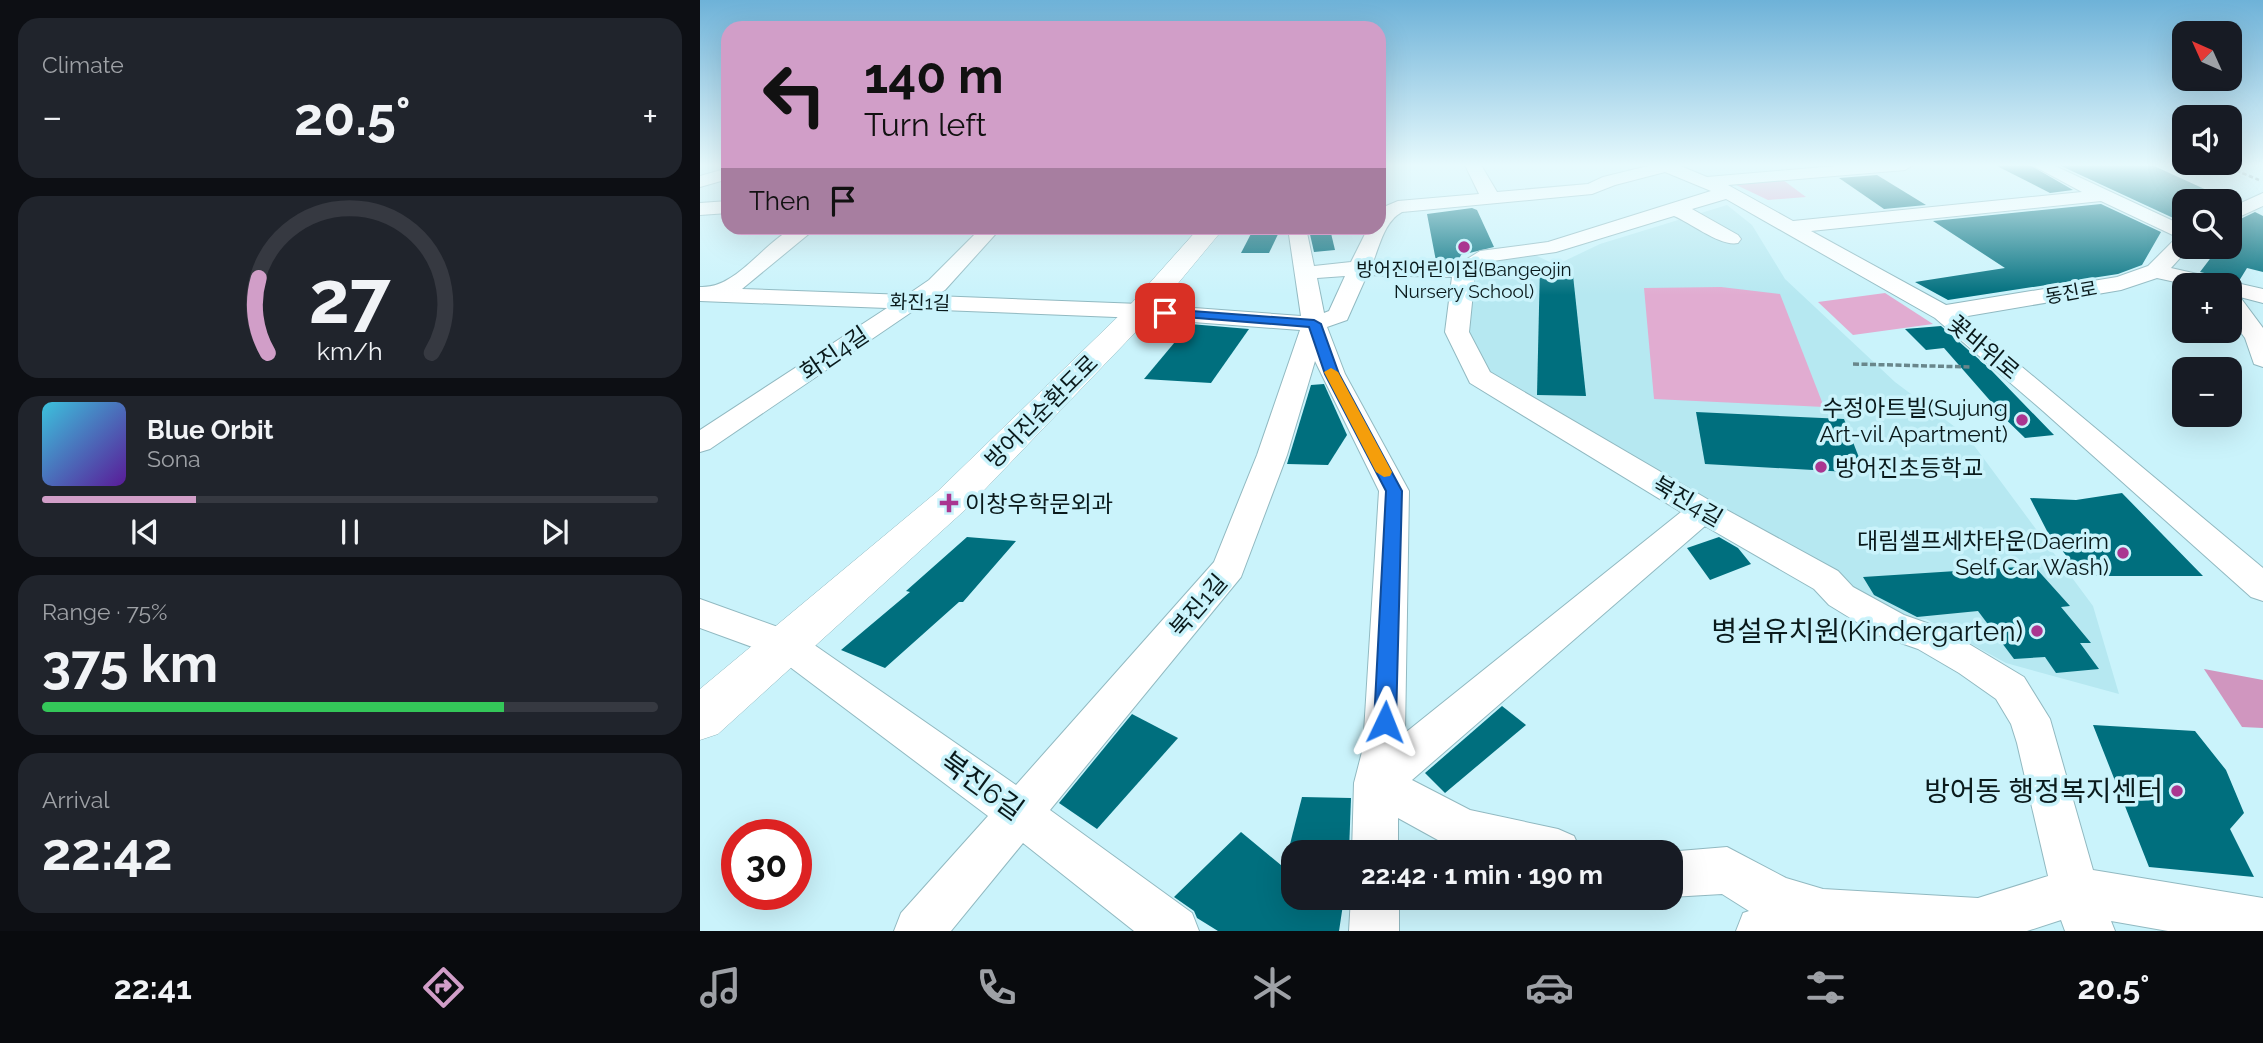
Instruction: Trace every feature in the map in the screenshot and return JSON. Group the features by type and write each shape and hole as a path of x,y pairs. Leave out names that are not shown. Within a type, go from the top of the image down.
{"main road":[{"name":"방어진순환도로","path":"700,719 952,500 1140,311 1206,235"}],"street":[{"path":"1434,208 1454,222"},
{"name":"꽃바위로","path":"1756,208 1943,313 2263,588"},
{"path":"1790,227 1972,208"},
{"path":"2132,208 2172,227"},
{"path":"1305,273 1359,268 1464,271 1487,255 1549,248 1674,209 1698,218 1731,239"},
{"path":"2242,219 2252,222"},
{"path":"705,297 737,283 798,235"},
{"name":"화진4길","path":"700,443 937,285 985,235"},
{"path":"1298,235 1314,324 1332,374 1394,491 1384,748 1376,783 1375,840"},
{"path":"1314,324 1339,315 1374,235"},
{"name":"동진로","path":"1943,313 2121,283 2156,271 2172,254"},
{"name":"북진4길","path":"1464,271 1457,332 1479,377 1703,511 1826,580 1841,596 1891,625 1931,639 2010,688 2030,719 2038,743 2083,911"},
{"path":"2156,271 2172,275"},
{"path":"2242,291 2263,296"},
{"name":"화진1길","path":"705,297 1140,311 1314,324"},
{"path":"2242,319 2257,336 2263,359"},
{"name":"북진1길","path":"919,931 1230,568 1272,455 1314,324"},
{"path":"1376,783 1703,511"},
{"name":"북진6길","path":"700,613 787,645 1174,931"},
{"path":"1376,783 1464,830 1507,840"},
{"path":"1683,873 1727,870 1776,900 1824,913 1978,923 2083,911 2263,923"},
{"path":"1374,931 1375,910"},
{"path":"1761,931 1824,913"}],"path":[{"path":"1853,364 2009,368"}],"shaded area":[{"name":"방어진초등학교","path":"1716,208 1731,208 1752,225 1785,279 1895,382 1967,436 2093,606 2119,694 2006,663 1926,619 1887,621 1871,609 1842,576 1488,373 1466,324 1479,265 1487,258 1533,254 1556,265 1600,244"},
{"path":"1721,287 1780,294 1824,407 1654,399 1644,288"},
{"path":"1885,293 1933,324 1853,335 1818,302"},
{"path":"2204,669 2263,680 2263,728 2242,727"}],"building":[{"path":"1469,208 1477,210 1494,247 1461,255 1458,261 1436,261 1427,214"},
{"path":"2057,208 2111,208 2161,232 2142,265 2118,274 1948,300 1915,282 2005,268 1933,221"},
{"path":"2153,208 2172,208 2172,217"},
{"path":"2255,212 2263,216 2263,272 2247,268 2242,276 2242,273 2200,272 2210,259 2242,259 2242,218"},
{"path":"1250,235 1278,235 1269,253 1241,253"},
{"path":"1310,235 1331,235 1335,250 1314,252"},
{"path":"1540,265 1572,266 1586,396 1537,395"},
{"path":"1190,324 1249,329 1211,383 1144,379"},
{"path":"1941,326 1990,369 2054,435 2025,438 1990,404 1993,404 1944,348 1926,350 1905,329"},
{"path":"1324,384 1347,435 1328,465 1287,464 1311,385"},
{"path":"1696,412 1844,419 1865,473 1705,464"},
{"name":"대림셀프세차타운(Daerim Self Car Wash)","path":"2122,493 2203,576 2082,576 2047,531 2030,498 2076,500"},
{"path":"967,537 1016,541 963,602 959,602 885,668 841,650 910,592 906,591"},
{"path":"1719,537 1738,548 1751,564 1710,580 1687,548"},
{"name":"병설유치원(Kindergarten)","path":"2034,566 2070,606 2061,607 2091,643 2080,643 2099,669 2056,673 2045,657 2014,659 1978,611 1917,617 1874,595 1863,577"},
{"path":"1502,706 1526,725 1445,793 1425,773"},
{"path":"1132,714 1178,738 1097,829 1059,803"},
{"name":"방어동 행정복지센터","path":"2093,725 2195,731 2226,770 2244,813 2230,829 2254,877 2149,867"},
{"path":"1302,797 1351,798 1349,840 1291,840"},
{"path":"1241,832 1281,865 1281,910 1342,910 1339,931 1218,931 1197,918 1194,911 1174,897"}],"slow traffic":[{"path":"1331,372 1384,472"}],"place":[{"name":"방어진어린이집(Bangeojin Nursery School)","path":"1464,247"},
{"name":"수정아트빌(Sujung Art-vil Apartment)","path":"2022,420"},
{"name":"방어진초등학교","path":"1821,467"},
{"name":"이창우학문외과","path":"949,503"},
{"name":"대림셀프세차타운(Daerim Self Car Wash)","path":"2123,553"},
{"name":"병설유치원(Kindergarten)","path":"2037,631"},
{"name":"방어동 행정복지센터","path":"2177,791"}],"route":[{"path":"1165,313 1314,324 1332,374 1394,491 1385,722"}]}
